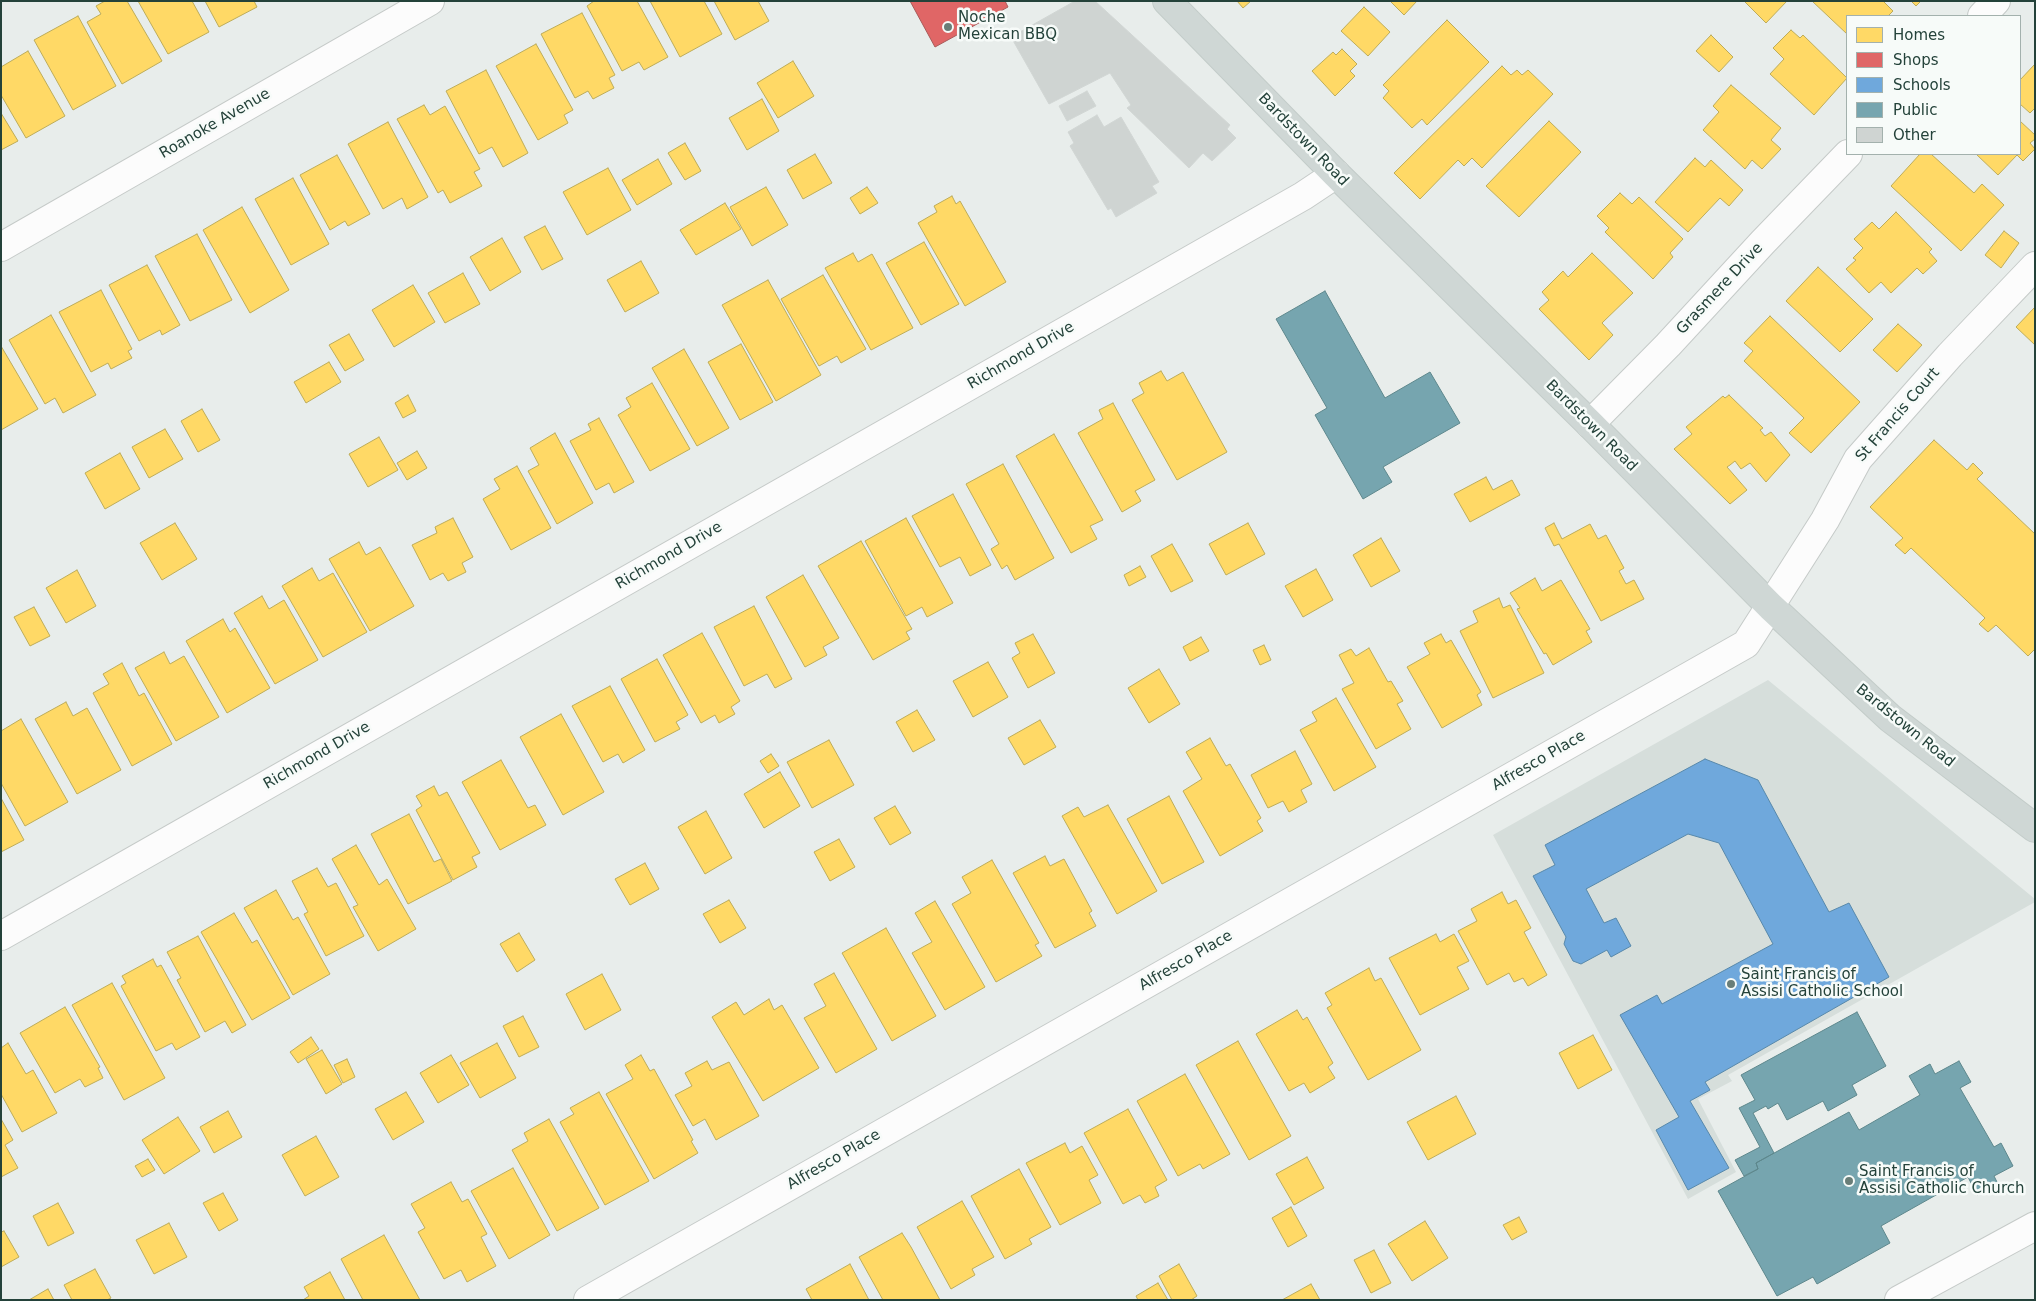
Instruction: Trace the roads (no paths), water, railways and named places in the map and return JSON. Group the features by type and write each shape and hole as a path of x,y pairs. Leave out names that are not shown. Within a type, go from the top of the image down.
{"main road":[{"name":"Bardstown Road","path":"1167,1 1336,174 1590,424 1771,607 1890,718 2035,828"}],"street":[{"name":"Roanoke Avenue","path":"1,247 430,1"},
{"path":"1983,15 1996,1"},
{"name":"Grasmere Drive","path":"1590,424 1668,345 1847,155"},
{"name":"Richmond Drive","path":"1,936 1277,211 1336,174"},
{"name":"St Francis Court","path":"1771,607 1789,575 1825,520 1858,459 1950,355 2035,266"},
{"name":"Alfresco Place","path":"588,1300 1746,644 1771,607"},
{"path":"1899,1300 2035,1226"}],"place":[{"name":"Noche Mexican BBQ","path":"948,27"},
{"name":"Saint Francis of Assisi Catholic School","path":"1731,984"},
{"name":"Saint Francis of Assisi Catholic Church","path":"1849,1181"}]}
